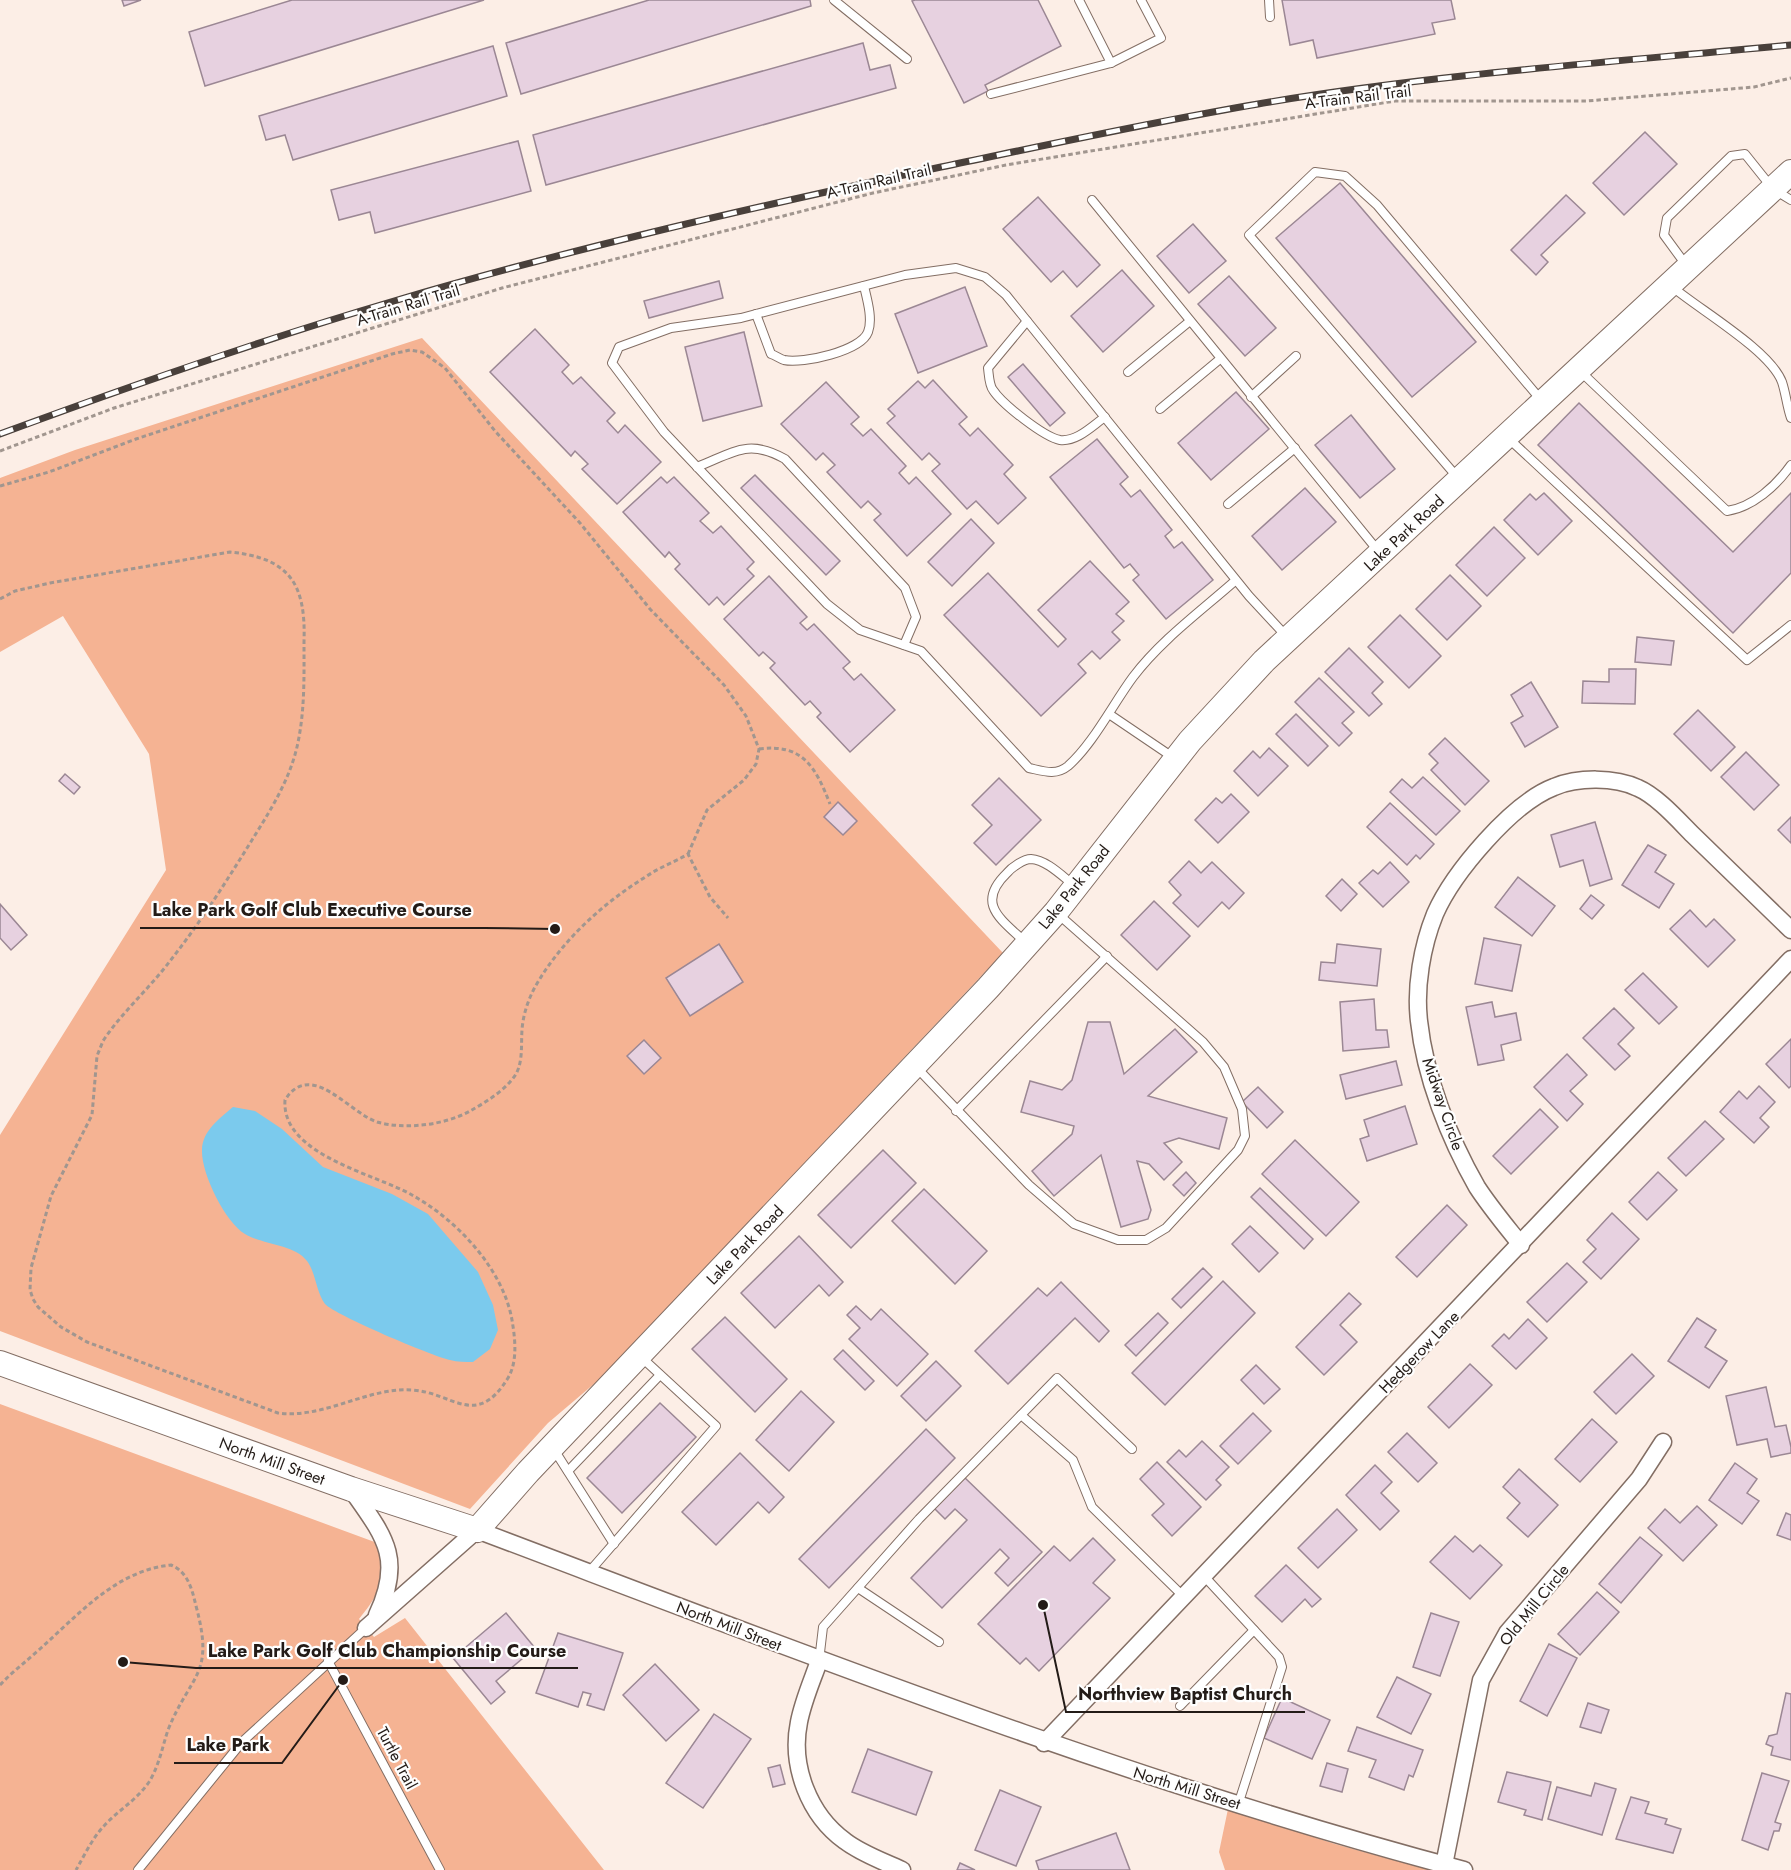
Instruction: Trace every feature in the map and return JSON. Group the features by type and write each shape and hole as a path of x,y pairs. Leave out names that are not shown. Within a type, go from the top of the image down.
{"main road":[{"name":"Lake Park Road","path":"477,1530 552,1446 1027,945 1056,912 1175,759 1226,700 1688,268 1782,194 1791,172"},
{"name":"North Mill Street","path":"0,1363 351,1489 477,1530"}],"street":[{"name":"Midway Circle","path":"1521,1245 1478,1189 1457,1150 1432,1081 1419,1021 1420,968 1435,914 1463,869 1509,818 1533,799 1554,787 1592,778 1638,788 1672,814 1791,930"},
{"name":"Hedgerow Lane","path":"1044,1743 1521,1245 1791,959"},
{"name":"Old Mill Circle","path":"1444,1864 1481,1680 1507,1633 1639,1479 1663,1442"},
{"name":"Lake Park Road","path":"351,1489 383,1534 389,1551 389,1585 370,1624"},
{"name":"Lake Park Road","path":"370,1624 477,1530"},
{"name":"North Mill Street","path":"477,1530 819,1661 1044,1743 1238,1804 1464,1870"},
{"path":"819,1661 803,1706 797,1736 796,1752 804,1785 817,1811 834,1832 857,1849 902,1870"}],"lane":[{"path":"834,0 907,59"},
{"path":"1079,0 1111,63"},
{"path":"991,94 1111,63 1161,38 1142,0"},
{"path":"1269,0 1270,17"},
{"path":"1688,268 1664,236 1667,218 1731,156 1745,154 1782,194"},
{"path":"1460,481 1249,235 1306,180 1315,172 1345,176 1377,205 1543,402"},
{"path":"1092,200 1251,397 1382,554"},
{"path":"1236,580 1170,636 1133,677 1109,714 1068,766 1053,774 1029,768 921,651 860,630 827,604 664,432 612,363 619,347 671,328 756,314 905,275 956,268 985,277 1006,294 1236,580 1289,639"},
{"path":"1670,285 1697,308 1747,340 1774,369 1782,382 1791,418"},
{"path":"756,314 771,354 783,360 809,359 847,349 862,342 869,330 864,286"},
{"path":"1027,321 988,368 992,389 1015,411 1041,430 1060,440 1078,436 1105,417"},
{"path":"1128,372 1190,321"},
{"path":"1251,397 1296,356"},
{"path":"1160,409 1220,359"},
{"path":"1578,370 1708,490 1727,511 1741,509 1759,497 1782,477 1791,465"},
{"path":"1506,436 1747,660 1791,625"},
{"path":"697,467 745,448 766,448 785,459 905,588 915,617 904,645"},
{"path":"1228,504 1295,448"},
{"path":"1109,714 1175,759"},
{"path":"1027,945 996,913 991,900 993,888 1009,870 1032,859 1044,863 1076,886"},
{"path":"914,1065 1029,1185 1074,1224 1118,1239 1146,1240 1166,1228 1238,1150 1245,1136 1242,1109 1224,1067 1203,1042 1056,912"},
{"path":"956,1111 1107,956"},
{"path":"589,1572 716,1426 639,1355"},
{"path":"568,1471 660,1375"},
{"path":"819,1661 823,1627 919,1519 1057,1378 1132,1449"},
{"path":"1021,1415 1073,1460 1092,1507 1184,1597"},
{"path":"552,1446 614,1544"},
{"path":"1204,1576 1279,1657 1282,1667 1238,1804"},
{"path":"858,1588 939,1642"},
{"name":"Lake Park Road","path":"138,1870 179,1816 242,1742 370,1624"},
{"path":"1180,1706 1254,1630"},
{"name":"Turtle Trail","path":"328,1661 440,1870"}],"path":[{"name":"A-Train Rail Trail","path":"0,451 114,408 502,288 895,188 1006,165 1395,101 1586,102 1754,87 1791,78"},
{"path":"0,486 49,472 188,422 392,354 410,350 422,352 445,368 495,431 580,523 650,609 724,685 746,716 759,749 756,764 744,780 707,810 688,855 622,892 562,948 530,998 523,1020 520,1063 515,1076 503,1089 469,1111 428,1124 391,1124 361,1115 328,1090 310,1084 296,1087 285,1100 285,1113 289,1121 320,1153 331,1161 412,1195 430,1206 486,1263 505,1295 513,1327 513,1365 500,1389 488,1400 471,1405 458,1405 422,1391 396,1391 302,1415 278,1413 87,1342 61,1327 38,1307 30,1290 30,1268 51,1196 92,1115 97,1056 103,1041 188,938 228,879 285,782 297,745 302,714 304,636 302,602 293,580 280,566 259,556 230,552 50,583 15,591 0,599"},
{"path":"759,749 785,749 800,754 819,776 830,804"},
{"path":"688,855 710,897 728,918"},
{"path":"0,1685 18,1665 40,1649 80,1611 127,1578 153,1567 171,1565 185,1575 202,1627 204,1654 200,1674 168,1730 160,1758 149,1782 135,1798 101,1828 76,1870"}],"shaded area":[{"path":"422,338 1003,953 601,1378 548,1423 470,1509 0,1331 0,1135 166,870 149,754 63,616 0,652 0,478 75,450"},
{"path":"0,1404 380,1544 382,1576 380,1585 359,1619 374,1637 405,1618 604,1870 0,1870"},
{"path":"1228,1809 1335,1844 1430,1870 1225,1870 1219,1852"}],"water":[{"path":"233,1107 255,1111 282,1129 323,1167 392,1194 428,1214 478,1272 493,1305 498,1330 490,1349 473,1362 453,1361 364,1325 325,1304 310,1266 301,1255 252,1238 237,1228 222,1208 210,1184 205,1171 202,1150 208,1131"}],"building":[{"path":"122,0 141,0 124,6"},
{"path":"292,0 484,0 205,86 189,32"},
{"path":"649,0 810,0 811,6 521,94 506,43"},
{"path":"1038,0 1061,46 985,85 988,91 964,103 912,1"},
{"path":"1282,0 1451,0 1455,19 1432,23 1435,34 1317,58 1313,40 1290,45"},
{"path":"863,43 870,70 890,65 896,88 546,185 533,135"},
{"path":"493,46 507,96 293,160 285,135 266,140 259,116"},
{"path":"1645,132 1677,164 1624,215 1593,183"},
{"path":"518,141 531,191 375,233 370,212 339,220 331,190"},
{"path":"1340,183 1476,342 1412,397 1276,238"},
{"path":"1566,195 1585,213 1541,255 1548,262 1536,275 1511,250"},
{"path":"1038,197 1100,265 1077,287 1063,271 1051,282 1003,229"},
{"path":"1193,224 1226,261 1189,293 1157,256"},
{"path":"1122,270 1154,306 1103,352 1071,316"},
{"path":"1229,276 1276,328 1245,356 1198,304"},
{"path":"719,281 723,298 649,318 644,301"},
{"path":"965,287 987,346 918,373 895,314"},
{"path":"535,329 569,365 562,372 573,384 581,377 615,413 607,421 618,433 625,425 661,462 617,504 582,469 588,464 575,451 571,456 490,372"},
{"path":"744,332 762,406 703,421 685,347"},
{"path":"1023,364 1065,413 1050,426 1008,377"},
{"path":"933,380 967,417 959,424 970,436 978,428 1013,465 1004,474 1026,498 998,524 976,501 967,509 932,471 940,464 929,453 922,460 887,423 895,416 888,409 918,381 925,388"},
{"path":"826,382 859,417 851,424 863,436 871,429 906,466 899,473 909,484 916,477 951,514 907,556 874,520 881,514 868,501 861,508 827,472 835,465 823,453 816,460 781,424"},
{"path":"1236,392 1269,429 1211,480 1178,443"},
{"path":"1579,403 1733,552 1791,493 1791,573 1733,633 1538,445"},
{"path":"1351,415 1395,469 1360,498 1315,445"},
{"path":"1097,439 1128,477 1120,484 1131,497 1140,490 1172,530 1165,536 1174,548 1182,542 1213,580 1166,619 1133,580 1139,575 1130,564 1124,568 1050,477"},
{"path":"755,475 840,561 826,575 741,488"},
{"path":"661,477 667,483 674,477 709,513 700,521 713,533 721,526 754,562 747,569 754,576 724,605 717,597 709,605 675,569 680,564 669,552 665,557 623,512"},
{"path":"1305,488 1336,522 1282,570 1252,536"},
{"path":"1544,493 1572,521 1538,555 1504,520 1530,494 1536,500"},
{"path":"971,519 994,543 952,586 928,562"},
{"path":"1494,527 1525,558 1487,596 1456,565"},
{"path":"1090,561 1129,602 1116,614 1124,621 1112,632 1120,640 1100,659 1092,651 1078,664 1086,673 1041,716 944,615 988,573 1058,647 1066,639 1038,610"},
{"path":"1450,575 1481,606 1447,640 1416,609"},
{"path":"769,576 807,617 800,623 807,630 814,624 850,662 843,668 854,680 861,674 895,710 850,752 817,717 821,713 810,701 805,705 770,668 775,663 763,652 759,656 724,619"},
{"path":"1400,615 1441,656 1409,688 1368,647"},
{"path":"1637,637 1674,641 1671,665 1635,662"},
{"path":"1349,648 1383,682 1372,693 1382,704 1369,716 1325,672"},
{"path":"1609,669 1636,669 1635,704 1582,703 1583,681 1609,682"},
{"path":"1319,678 1354,712 1342,723 1352,733 1339,746 1295,702"},
{"path":"1531,682 1558,727 1525,747 1511,723 1523,716 1511,695"},
{"path":"1698,710 1735,747 1711,771 1674,734"},
{"path":"1296,714 1328,746 1308,766 1276,734"},
{"path":"1445,738 1489,781 1465,805 1431,770 1438,763 1429,754"},
{"path":"1269,748 1288,766 1258,796 1234,771 1253,751 1260,758"},
{"path":"1746,752 1779,785 1754,810 1721,777"},
{"path":"65,774 80,787 74,794 59,781"},
{"path":"1423,777 1460,811 1436,835 1390,792 1402,779 1412,788"},
{"path":"999,778 1041,820 996,865 974,843 992,825 972,805"},
{"path":"1231,794 1249,812 1218,843 1195,820 1216,798 1222,803"},
{"path":"838,802 857,821 843,835 824,817"},
{"path":"1390,803 1434,844 1420,859 1416,855 1407,865 1367,827"},
{"path":"1791,817 1791,843 1778,830"},
{"path":"1595,822 1612,879 1590,886 1583,860 1560,867 1551,835"},
{"path":"1648,845 1666,855 1655,872 1674,884 1659,908 1622,885"},
{"path":"1189,861 1201,873 1212,862 1244,893 1229,909 1222,902 1198,927 1173,903 1181,895 1169,882"},
{"path":"1390,862 1409,882 1383,907 1359,883 1373,870 1378,874"},
{"path":"1518,877 1555,906 1532,936 1495,907"},
{"path":"1342,879 1357,894 1341,911 1326,896"},
{"path":"1591,895 1604,905 1592,919 1580,909"},
{"path":"1154,901 1190,936 1157,970 1121,935"},
{"path":"0,904 27,935 11,950 0,938"},
{"path":"1690,910 1706,927 1714,919 1735,940 1708,967 1670,929"},
{"path":"1484,938 1521,945 1512,991 1475,984"},
{"path":"719,944 743,982 690,1016 666,978"},
{"path":"1337,944 1381,949 1377,986 1319,980 1321,962 1335,963"},
{"path":"1643,973 1677,1007 1659,1024 1625,990"},
{"path":"1374,999 1376,1030 1387,1030 1389,1047 1343,1051 1340,1002"},
{"path":"1492,1002 1495,1017 1516,1013 1521,1040 1501,1045 1504,1060 1478,1065 1466,1007"},
{"path":"1614,1008 1634,1028 1618,1044 1630,1056 1615,1070 1583,1038"},
{"path":"1088,1022 1110,1022 1124,1074 1175,1029 1197,1052 1148,1096 1227,1118 1219,1149 1179,1138 1164,1143 1182,1162 1164,1180 1149,1164 1137,1161 1151,1210 1148,1219 1121,1227 1101,1155 1054,1196 1032,1171 1072,1134 1074,1126 1021,1112 1030,1081 1062,1090 1072,1080"},
{"path":"1791,1039 1791,1086 1789,1088 1766,1064"},
{"path":"644,1040 661,1058 644,1074 627,1056"},
{"path":"1567,1054 1587,1075 1570,1091 1583,1104 1567,1121 1534,1087"},
{"path":"1396,1061 1402,1085 1346,1099 1340,1075"},
{"path":"1759,1086 1775,1102 1760,1118 1769,1127 1754,1143 1720,1112 1739,1091 1747,1099"},
{"path":"1258,1087 1283,1112 1267,1128 1242,1102"},
{"path":"1405,1106 1417,1144 1367,1161 1360,1139 1369,1136 1364,1120"},
{"path":"1540,1109 1558,1127 1511,1174 1493,1156"},
{"path":"1705,1121 1724,1139 1686,1176 1668,1158"},
{"path":"1295,1140 1359,1202 1326,1236 1262,1174"},
{"path":"883,1150 916,1183 851,1248 818,1215"},
{"path":"1186,1172 1196,1183 1184,1196 1173,1185"},
{"path":"1658,1172 1677,1190 1647,1220 1629,1202"},
{"path":"1260,1188 1313,1239 1304,1249 1251,1197"},
{"path":"924,1189 987,1251 955,1284 892,1221"},
{"path":"1447,1205 1467,1225 1417,1277 1396,1257"},
{"path":"1612,1213 1639,1239 1601,1279 1583,1262 1596,1249 1587,1240"},
{"path":"1250,1226 1278,1253 1259,1272 1232,1244"},
{"path":"799,1236 843,1282 829,1296 819,1285 775,1328 741,1293"},
{"path":"1567,1263 1587,1282 1547,1322 1527,1302"},
{"path":"1203,1268 1212,1277 1181,1308 1172,1299"},
{"path":"1223,1281 1255,1313 1165,1405 1132,1373"},
{"path":"1061,1282 1109,1331 1099,1342 1075,1318 1008,1384 975,1351 1038,1288 1047,1296"},
{"path":"1349,1293 1361,1304 1340,1325 1357,1342 1324,1375 1296,1347"},
{"path":"856,1306 871,1320 881,1309 928,1354 897,1386 849,1339 860,1328 847,1315"},
{"path":"1158,1313 1168,1323 1136,1356 1125,1345"},
{"path":"725,1317 787,1379 755,1412 692,1349"},
{"path":"1697,1318 1716,1330 1705,1347 1727,1361 1709,1388 1668,1361"},
{"path":"1528,1319 1547,1338 1516,1369 1492,1346 1504,1334 1509,1339"},
{"path":"843,1350 874,1381 865,1390 834,1359"},
{"path":"1632,1354 1654,1376 1616,1414 1594,1392"},
{"path":"936,1361 961,1386 926,1421 901,1396"},
{"path":"1470,1364 1492,1385 1449,1428 1428,1407"},
{"path":"1256,1365 1280,1389 1264,1404 1241,1380"},
{"path":"1766,1387 1775,1427 1786,1425 1791,1453 1771,1457 1767,1439 1737,1445 1726,1396"},
{"path":"801,1391 834,1422 789,1471 756,1440"},
{"path":"660,1403 696,1437 622,1513 587,1478"},
{"path":"1253,1413 1271,1431 1238,1464 1220,1446"},
{"path":"1592,1419 1617,1442 1580,1482 1555,1459"},
{"path":"926,1429 955,1458 829,1588 799,1559"},
{"path":"1407,1433 1437,1463 1418,1482 1388,1452"},
{"path":"1202,1441 1229,1467 1216,1480 1221,1485 1206,1500 1167,1462 1179,1450 1186,1457"},
{"path":"740,1453 784,1497 769,1513 758,1502 716,1545 682,1512"},
{"path":"1157,1462 1201,1507 1172,1536 1152,1515 1164,1504 1140,1479"},
{"path":"1735,1463 1757,1479 1747,1493 1759,1501 1742,1524 1709,1500"},
{"path":"1375,1465 1392,1482 1381,1493 1399,1511 1380,1530 1346,1495"},
{"path":"1519,1469 1558,1505 1528,1537 1507,1518 1520,1503 1503,1487"},
{"path":"964,1477 1042,1552 1008,1586 995,1573 1009,1558 1000,1549 942,1608 911,1578 967,1520 955,1509 945,1519 934,1508"},
{"path":"1697,1506 1717,1525 1683,1561 1648,1528 1665,1509 1680,1523"},
{"path":"1337,1509 1357,1530 1318,1568 1298,1548"},
{"path":"1786,1513 1791,1515 1791,1540 1777,1535"},
{"path":"1455,1536 1473,1552 1480,1545 1502,1565 1470,1599 1430,1562"},
{"path":"1640,1537 1662,1555 1621,1603 1599,1584"},
{"path":"1093,1538 1115,1560 1093,1583 1110,1598 1039,1671 1026,1658 1020,1664 978,1624 1054,1546 1070,1561"},
{"path":"1286,1565 1321,1599 1312,1607 1305,1599 1282,1622 1255,1596"},
{"path":"1597,1592 1619,1612 1580,1655 1558,1634"},
{"path":"506,1613 535,1648 496,1681 505,1692 491,1704 453,1658"},
{"path":"1431,1613 1459,1622 1440,1676 1413,1667"},
{"path":"558,1633 623,1653 604,1710 587,1705 591,1694 583,1692 578,1707 536,1693"},
{"path":"1549,1644 1577,1658 1547,1716 1520,1701"},
{"path":"655,1664 699,1710 666,1741 623,1695"},
{"path":"1397,1677 1431,1694 1411,1734 1377,1717"},
{"path":"1786,1693 1791,1694 1791,1760 1771,1755 1773,1747 1766,1744 1769,1736 1777,1734"},
{"path":"1282,1698 1330,1720 1312,1759 1264,1738"},
{"path":"1588,1703 1609,1710 1601,1733 1580,1727"},
{"path":"714,1714 751,1739 703,1808 666,1783"},
{"path":"1357,1727 1423,1750 1413,1777 1409,1775 1404,1790 1369,1777 1376,1760 1348,1751"},
{"path":"868,1749 932,1772 916,1815 852,1792"},
{"path":"1327,1763 1348,1769 1342,1792 1320,1786"},
{"path":"780,1765 785,1784 773,1787 768,1768"},
{"path":"1507,1772 1551,1782 1542,1820 1524,1815 1526,1810 1498,1802"},
{"path":"1762,1773 1789,1781 1775,1822 1781,1824 1779,1831 1774,1831 1768,1850 1742,1840"},
{"path":"1595,1783 1616,1789 1602,1835 1548,1819 1557,1787 1591,1796"},
{"path":"1000,1790 1041,1807 1016,1866 975,1850"},
{"path":"1631,1797 1649,1802 1645,1813 1667,1819 1665,1824 1681,1829 1673,1853 1616,1839"},
{"path":"1116,1833 1130,1870 1039,1870 1036,1861"},
{"path":"960,1863 975,1870 957,1870"}],"railway":[{"path":"0,434 196,364 394,301 598,246 872,182 1139,126 1324,94 1524,70 1791,45"}],"place":[{"name":"Lake Park Golf Club Executive Course","path":"555,929"},
{"name":"Northview Baptist Church","path":"1043,1605"},
{"name":"Lake Park Golf Club Championship Course","path":"123,1662"},
{"name":"Lake Park","path":"343,1680"}]}
